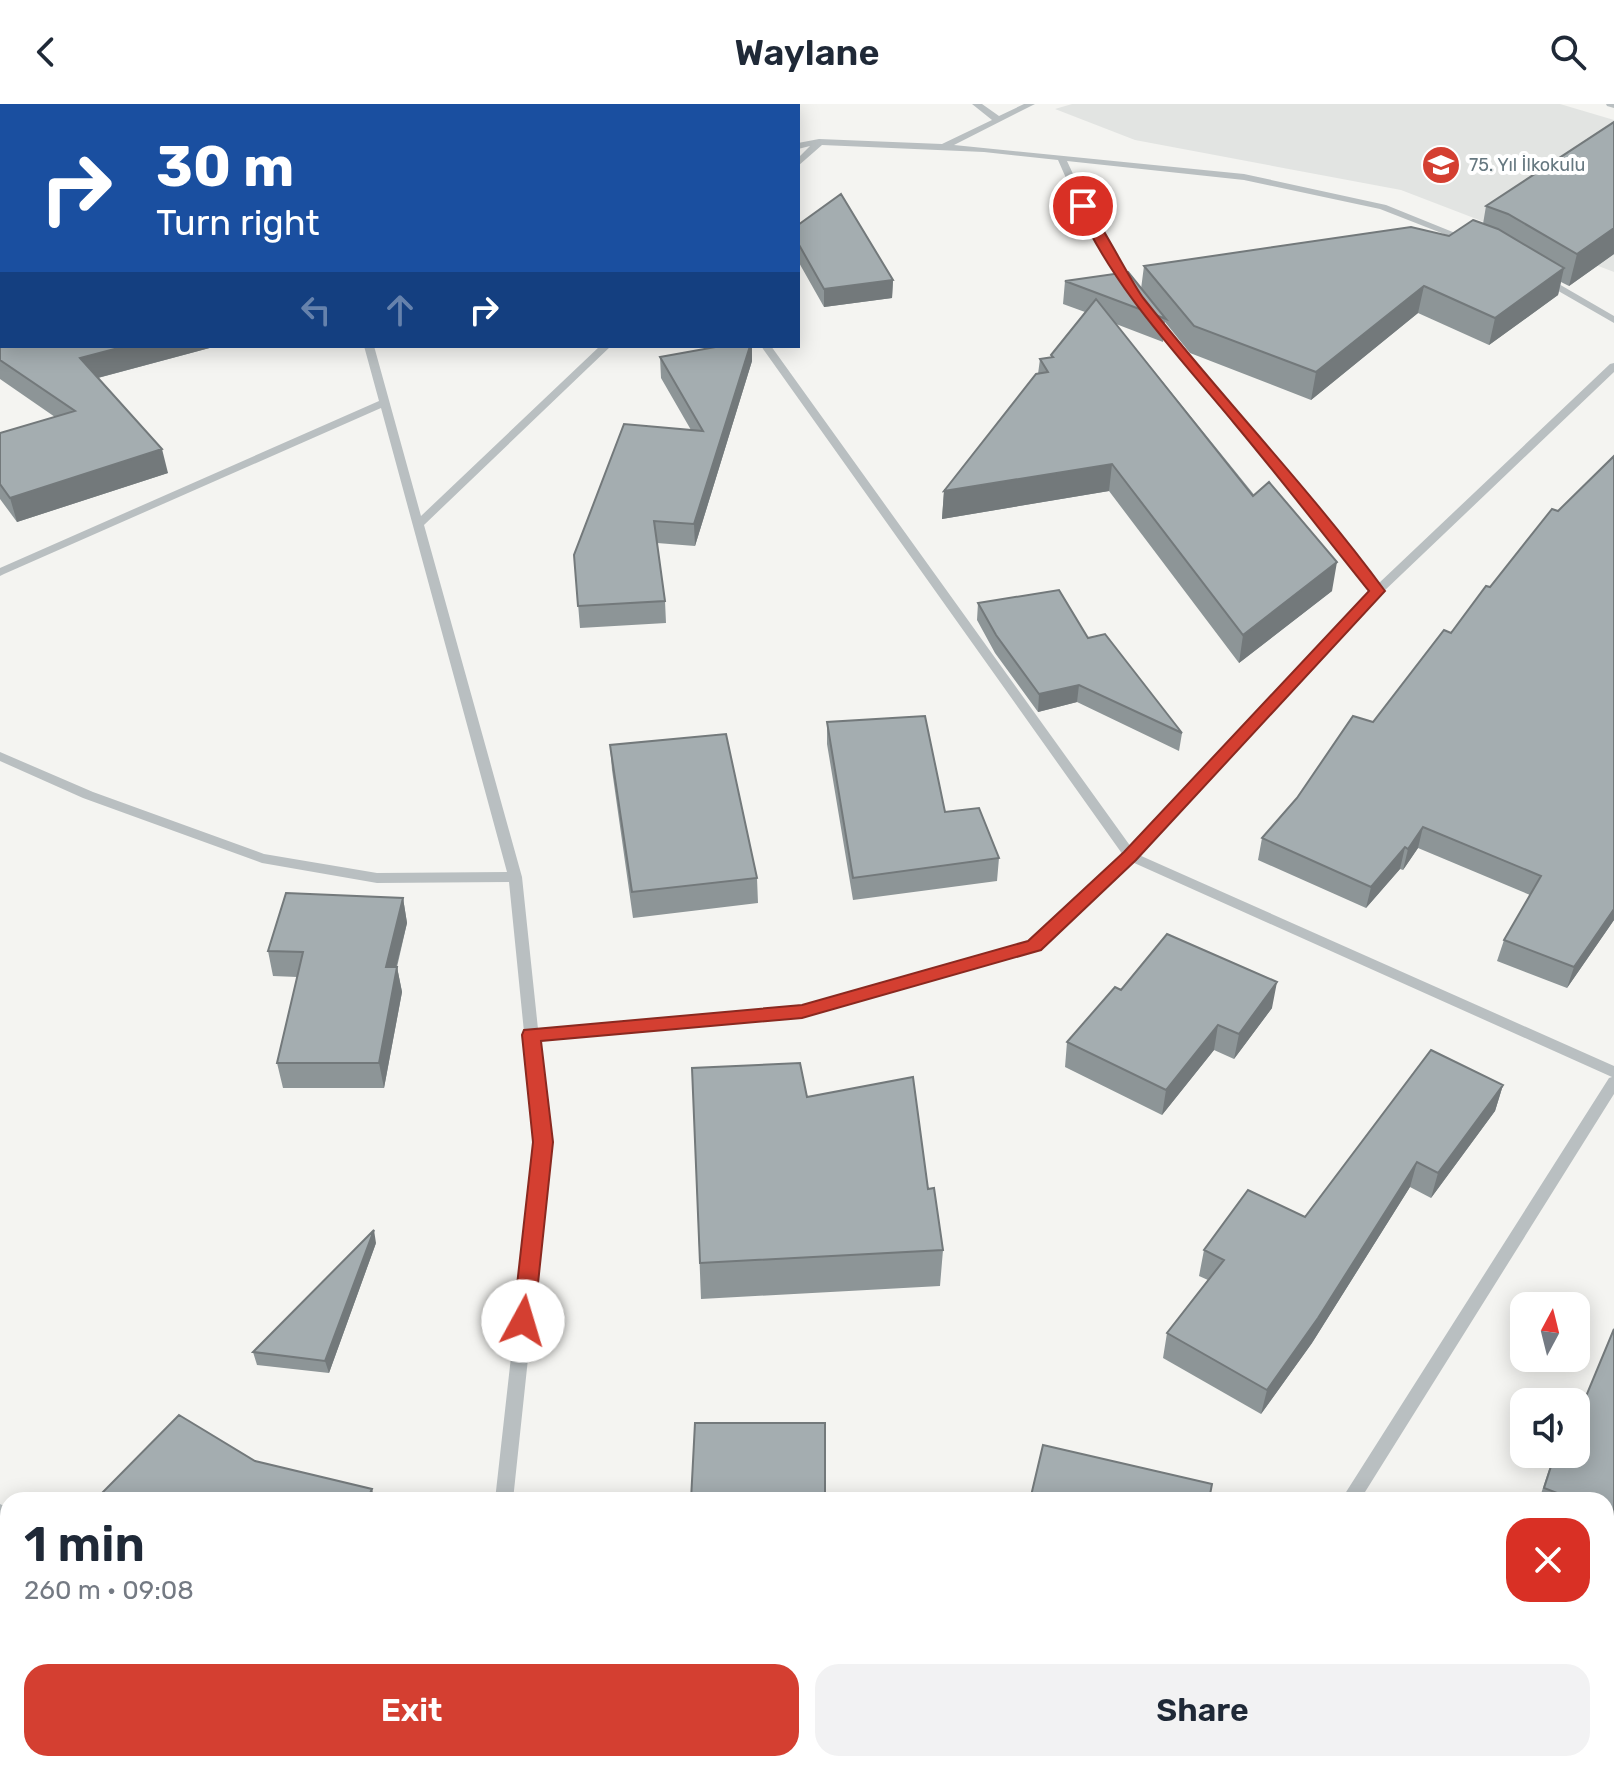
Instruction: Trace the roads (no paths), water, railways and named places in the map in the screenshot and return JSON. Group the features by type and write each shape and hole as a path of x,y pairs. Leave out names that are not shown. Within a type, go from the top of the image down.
{"street":[{"path":"976,104 998,120"},
{"path":"943,147 1031,104"},
{"path":"800,161 819,142"},
{"path":"800,146 819,142 943,147 1244,177 1383,207 1482,245"},
{"path":"1061,157 1094,230 1136,298"},
{"path":"1534,273 1613,317"},
{"path":"1146,310 1377,591"},
{"path":"370,348 515,877 543,1142 505,1492"},
{"path":"418,525 604,348"},
{"path":"767,348 1130,856 1614,1072"},
{"path":"531,1035 802,1012 1035,946 1130,856 1377,591 1614,366"},
{"path":"0,572 385,402"},
{"path":"0,756 88,795 262,858 377,878 515,877"},
{"path":"1355,1492 1614,1082"}],"place":[{"name":"75. Yıl İlkokulu","path":"1441,165"}]}
